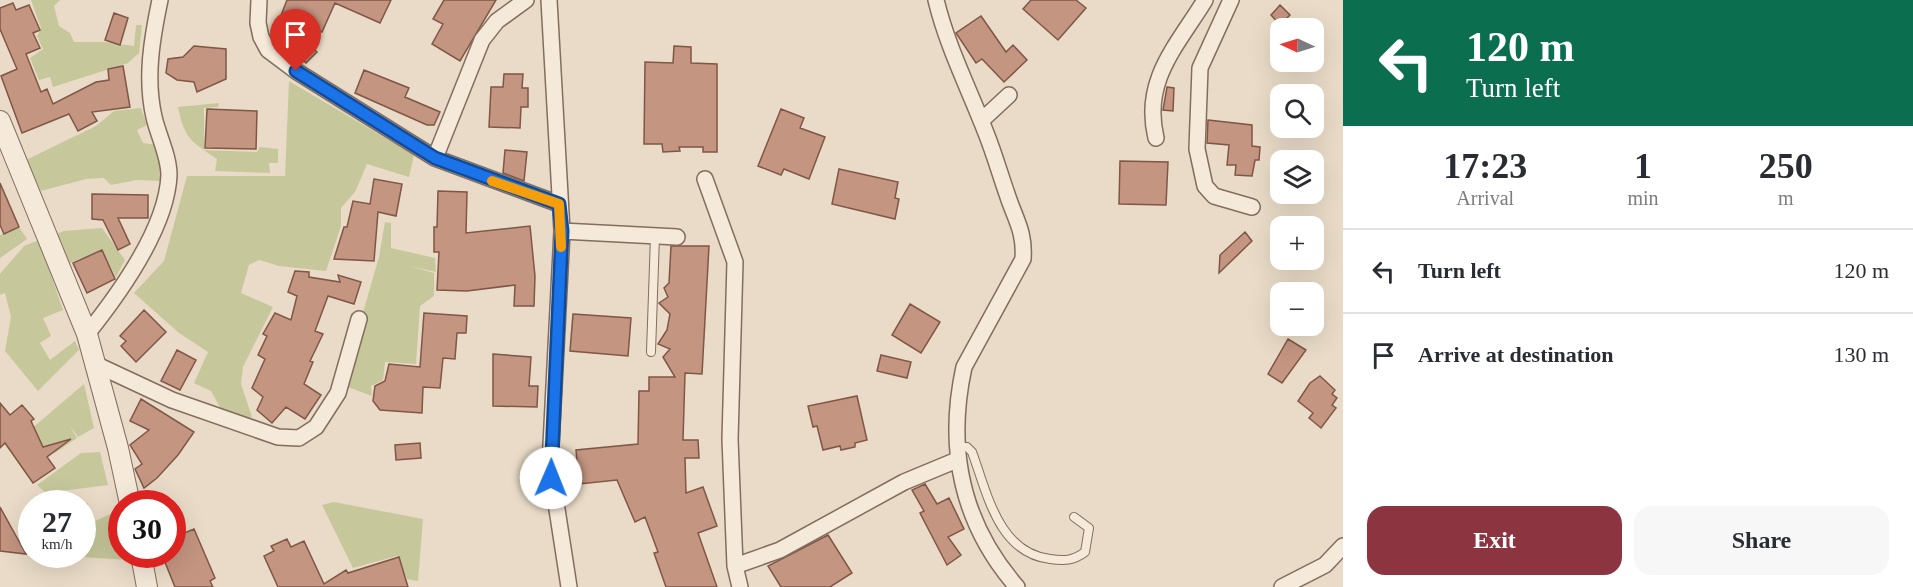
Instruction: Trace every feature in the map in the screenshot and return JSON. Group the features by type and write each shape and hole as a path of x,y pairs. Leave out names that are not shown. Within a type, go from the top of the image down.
{"street":[{"path":"87,334 105,312 159,222 166,198 169,172 153,115 150,77 151,40 160,0"},
{"path":"259,0 258,23 268,50 306,78 435,158 559,204"},
{"path":"435,158 482,40 497,21 526,0"},
{"path":"549,0 562,231 550,464 569,587"},
{"path":"936,0 943,30 981,121 1010,203 1021,227 1024,246 1023,259 964,367 957,453 978,530 996,562 1017,587"},
{"path":"1156,138 1152,119 1155,84 1205,0"},
{"path":"1231,0 1200,68 1197,149 1205,186 1214,196 1252,207"},
{"path":"981,121 1009,95"},
{"path":"0,122 87,334 126,490"},
{"path":"705,179 735,261 730,439 735,566 740,587"},
{"path":"562,231 677,237"},
{"path":"95,364 172,400 278,437 299,438 316,427 338,393 359,319"},
{"path":"735,566 780,550 957,453"},
{"path":"1282,587 1325,566 1343,546"},
{"path":"143,568 147,587"}],"lane":[{"path":"651,352 655,236"},
{"path":"957,453 967,447 972,452 1000,527 1012,542 1044,558 1076,559 1085,552 1089,528 1074,517"}],"green space":[{"path":"31,0 60,0 54,6 59,26 70,33 74,42 104,42 134,46 136,25 142,25 139,53 128,63 53,87 50,77 39,80 30,58 43,49 37,36 41,28"},
{"path":"289,81 414,155 409,177 367,164 355,192 341,208 341,226 326,271 279,266 259,260 249,265 241,293 273,307 243,367 241,384 252,417 242,422 221,409 211,391 194,383 208,352 179,333 134,293 164,261 187,176 285,176"},
{"path":"219,103 218,107 204,108 204,150 186,133 178,107"},
{"path":"141,108 147,125 137,130 143,143 158,145 161,181 137,180 111,185 104,178 86,179 41,191 26,160 96,126 114,111"},
{"path":"260,147 278,149 278,163 269,163 270,173 215,171 217,159 204,150 257,152"},
{"path":"385,222 391,223 391,248 435,258 436,272 410,266 434,273 434,296 420,306 416,364 385,362 383,380 371,386 372,396 342,385 379,257"},
{"path":"19,227 27,239 0,258 0,235"},
{"path":"102,228 125,260 116,277 102,250 65,265 51,236 64,231"},
{"path":"39,240 63,310 43,318 51,336 40,343 50,360 75,341 79,350 38,391 5,351 11,317 5,293 0,295 0,274 24,246"},
{"path":"84,384 94,428 78,437 70,426 77,438 55,453 48,445 43,446 37,434 24,435"},
{"path":"100,452 108,485 69,490 43,490 37,485 81,453"},
{"path":"334,502 423,519 418,581 407,579 397,556 353,568 322,505"},
{"path":"108,515 108,559 96,558 96,521"}],"building":[{"path":"287,0 391,0 380,23 335,3 322,32 280,18"},
{"path":"444,0 496,0 460,61 432,44 443,24 433,19"},
{"path":"1031,0 1076,0 1086,8 1058,40 1023,9"},
{"path":"13,3 16,10 29,5 40,30 33,33 40,48 26,54 41,92 47,89 53,104 96,82 109,80 108,69 123,66 130,107 92,112 97,121 78,131 69,114 22,133 1,76 17,69 0,29 0,8"},
{"path":"1280,5 1290,15 1287,18 1274,18 1271,15"},
{"path":"114,13 128,18 120,45 105,40"},
{"path":"981,16 1006,52 1013,45 1027,60 1004,82 982,59 976,63 956,33"},
{"path":"308,44 317,52 306,63 298,55"},
{"path":"194,46 226,49 226,79 197,92 194,82 177,80 166,73 168,59 183,57"},
{"path":"674,46 691,47 691,63 717,64 717,152 703,152 703,147 679,147 680,151 663,152 662,144 644,144 645,62 673,63"},
{"path":"364,70 409,88 405,97 440,112 434,125 427,125 355,93"},
{"path":"504,74 523,74 522,88 528,88 528,107 521,107 520,128 489,127 491,87 503,87"},
{"path":"1167,87 1174,88 1173,111 1163,110"},
{"path":"207,109 257,111 256,149 205,148"},
{"path":"781,109 804,118 800,128 825,137 809,179 784,169 781,175 758,166"},
{"path":"1208,120 1252,125 1252,146 1260,147 1259,160 1255,160 1252,176 1235,175 1236,165 1227,165 1229,145 1207,143"},
{"path":"505,150 527,152 524,181 503,173"},
{"path":"1120,161 1168,162 1166,205 1119,204"},
{"path":"839,169 898,182 895,198 899,199 895,219 832,204"},
{"path":"374,179 402,184 396,216 378,212 374,261 334,259 344,227 347,227 353,201 370,204"},
{"path":"0,183 19,227 4,234 0,225"},
{"path":"438,191 467,192 466,233 530,226 535,276 534,306 514,306 515,285 467,291 437,290 439,252 434,252 434,227 437,227"},
{"path":"92,194 148,195 148,218 118,218 130,244 118,250 103,220 92,219"},
{"path":"1245,232 1252,241 1219,273 1220,255"},
{"path":"671,246 709,246 702,374 685,373 683,440 698,440 699,458 685,458 686,493 703,487 717,526 698,533 717,587 666,587 654,553 658,552 645,517 635,522 617,480 579,484 576,450 638,444 639,391 649,391 649,377 675,377 663,357 670,349 658,344 667,330 670,314 659,303 668,297 664,288 669,283"},
{"path":"102,250 115,279 87,293 73,263"},
{"path":"295,271 309,272 309,277 340,282 338,275 361,282 354,304 328,296 315,331 323,334 310,361 313,362 304,384 321,395 305,419 286,407 272,423 257,410 263,397 252,388 265,359 258,355 267,336 263,334 275,313 291,320 297,296 288,292"},
{"path":"910,304 940,322 921,353 892,335"},
{"path":"144,310 166,332 136,362 121,346 126,341 120,336"},
{"path":"424,313 467,316 466,333 457,333 455,359 443,358 440,388 423,387 422,413 380,410 373,401 375,386 385,381 389,364 420,367"},
{"path":"573,314 631,318 628,356 570,351"},
{"path":"1288,339 1306,350 1282,383 1268,374"},
{"path":"177,350 196,360 180,390 161,381"},
{"path":"493,354 531,357 529,386 538,386 537,407 493,406"},
{"path":"881,355 911,362 907,378 877,371"},
{"path":"1320,376 1335,390 1332,394 1337,398 1332,405 1336,408 1321,428 1309,418 1313,413 1298,401 1310,383"},
{"path":"857,396 867,440 855,443 855,447 841,450 840,446 823,450 817,426 813,427 808,406"},
{"path":"141,399 194,432 178,455 157,478 144,488 135,469 142,464 130,445 149,430 130,421"},
{"path":"0,403 10,415 22,405 34,419 31,421 43,447 71,439 47,457 55,468 33,483 5,443 0,448"},
{"path":"420,443 421,458 396,460 395,445"},
{"path":"925,484 937,504 949,498 964,529 948,537 961,555 947,565 920,513 924,511 912,490"},
{"path":"0,507 18,540 18,553 0,551"},
{"path":"194,529 215,578 210,581 213,587 175,587 167,568 186,568 186,532"},
{"path":"828,535 852,573 830,587 781,587 768,566"},
{"path":"287,539 291,547 304,541 324,584 346,570 348,573 399,557 408,587 278,587 264,556 274,551 271,546"}],"slow traffic":[{"path":"492,181 559,204 561,247"}],"route":[{"path":"296,71 435,158 559,204 562,231 551,478"}]}
